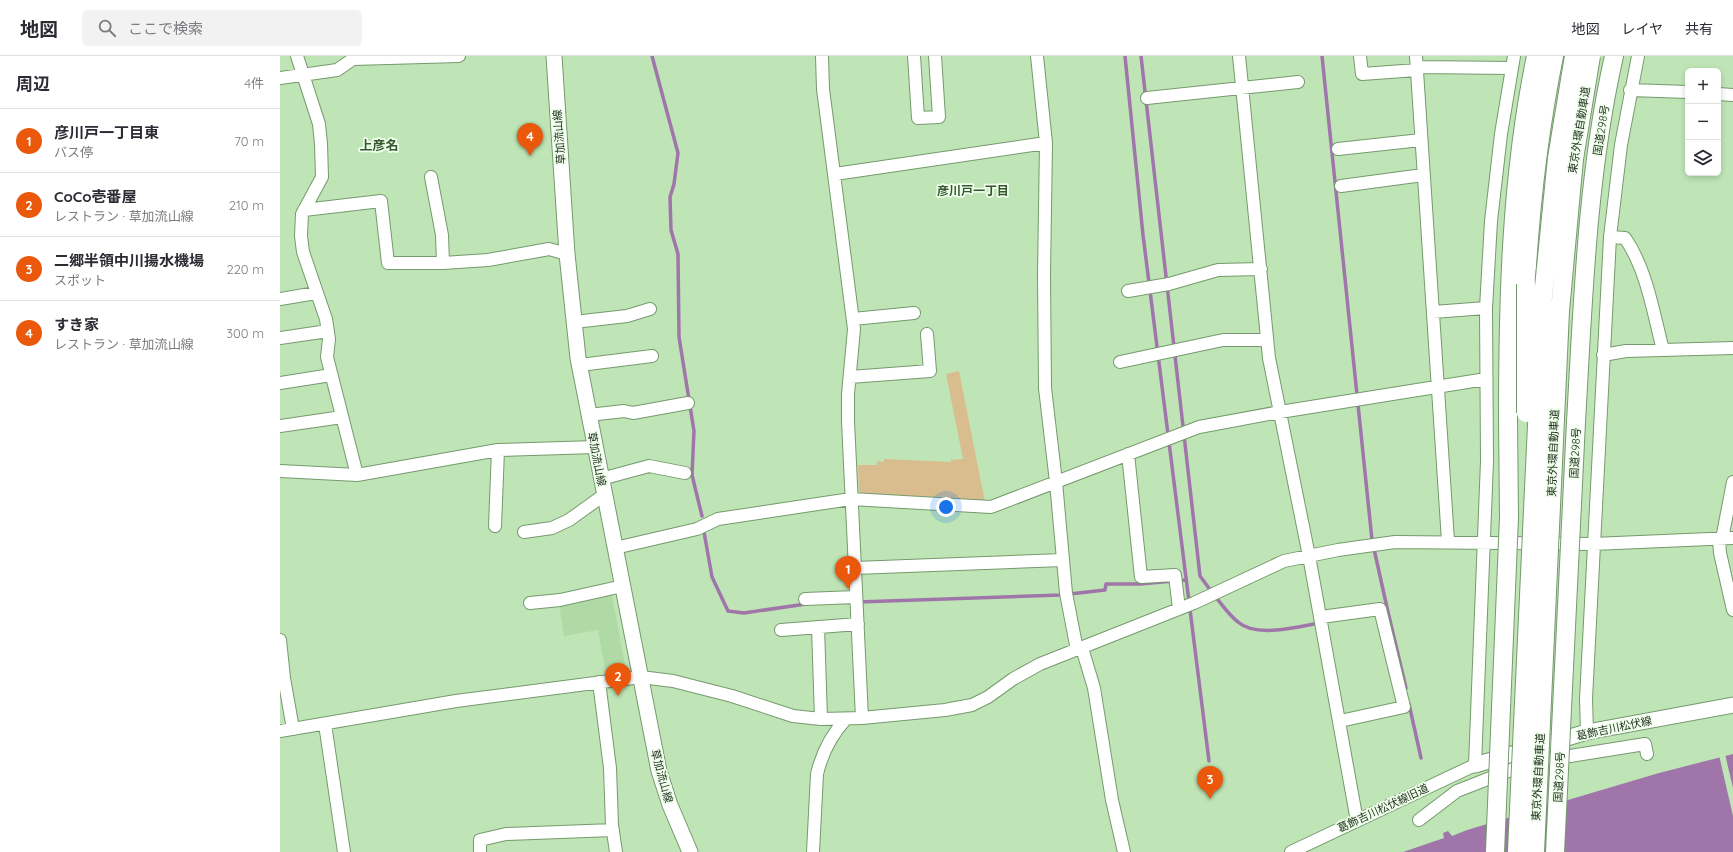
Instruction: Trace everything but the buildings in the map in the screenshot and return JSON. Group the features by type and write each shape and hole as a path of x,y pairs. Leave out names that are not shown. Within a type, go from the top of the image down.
{"highway":[{"path":"1495,852 1509,517 1508,419 1510,264 1522,140 1536,56"},
{"path":"1530,568 1526,403 1526,277 1537,156 1554,56"},
{"name":"東京外環自動車道","path":"1517,852 1544,290 1557,158 1574,56"},
{"name":"東京外環自動車道","path":"1535,852 1560,311 1574,159 1591,56"},
{"name":"国道298号","path":"1555,852 1576,422 1587,251 1598,143 1614,56"}],"main road":[{"name":"草加流山線","path":"554,56 567,254 580,366 659,771 670,805 690,852"},
{"name":"葛飾吉川松伏線","path":"1475,765 1532,755 1587,732 1733,705"}],"street":[{"path":"297,56 319,124 322,177 302,214 302,244 316,293 326,319 329,339 327,357 357,475"},
{"path":"280,78 337,70 354,59 459,56"},
{"path":"822,56 823,89 854,329 848,421 862,718"},
{"path":"914,56 918,118 939,117 935,56"},
{"path":"1037,56 1046,143 1044,275 1045,388 1056,482 1062,560 1066,593 1079,649 1094,688 1112,800 1124,852"},
{"path":"1239,56 1269,358 1321,617 1358,820"},
{"path":"1360,56 1362,74 1417,64 1513,62 1501,134 1491,221 1486,308 1487,461 1475,765"},
{"path":"1587,732 1586,699 1593,544 1610,236 1621,145 1630,90 1638,56"},
{"path":"1417,64 1437,387 1445,475 1448,541"},
{"path":"1147,98 1298,82"},
{"path":"1630,90 1685,92"},
{"path":"1721,94 1733,95"},
{"path":"1338,149 1421,140"},
{"path":"835,174 1046,143"},
{"path":"1341,186 1423,175"},
{"path":"430,177 442,235 443,263"},
{"path":"304,210 380,201 388,263 443,263 488,260 549,249 567,254"},
{"path":"1610,236 1625,238 1634,251 1640,265 1663,350"},
{"path":"1128,290 1170,284 1218,270 1261,269"},
{"path":"280,299 316,293"},
{"path":"1433,312 1486,308"},
{"path":"574,322 627,316 650,309"},
{"path":"853,319 914,313"},
{"path":"280,338 328,331"},
{"path":"850,377 930,371 927,334"},
{"path":"1120,362 1223,340 1267,340"},
{"path":"1603,355 1626,351 1733,348"},
{"path":"580,366 652,356"},
{"path":"280,383 331,375"},
{"path":"615,548 697,529 718,519 851,499 991,507 1199,427 1280,412 1486,379"},
{"path":"589,415 624,411 633,413 688,403"},
{"path":"280,426 342,417"},
{"path":"280,471 357,475 498,450 595,447"},
{"path":"495,526 498,450"},
{"path":"1128,454 1141,577 1175,575 1179,609"},
{"path":"602,479 649,466 685,473"},
{"path":"1733,482 1725,539 1720,553 1733,610"},
{"path":"524,532 552,528 569,520 604,495"},
{"path":"280,731 456,701 641,677 673,681 732,696 793,716 822,719 846,719 945,710 972,705 988,697 1034,667 1179,609 1284,561 1395,542 1448,541 1484,544 1593,544 1725,539"},
{"path":"855,568 1062,560"},
{"path":"530,603 560,600 622,586"},
{"path":"805,599 856,597"},
{"path":"1321,617 1380,609 1404,707 1340,721"},
{"path":"781,630 858,624"},
{"path":"818,627 822,719"},
{"path":"280,640 284,678 293,729"},
{"path":"599,682 610,768 613,830 616,852"},
{"path":"813,852 817,774 830,738 846,719"},
{"path":"325,724 344,852"},
{"path":"1418,820 1457,791 1532,755 1645,744 1647,754"},
{"name":"葛飾吉川松伏線旧道","path":"1291,852 1475,765"},
{"path":"480,852 480,840 506,834 613,830"}],"shaded area":[{"path":"959,371 985,502 863,495 859,491 858,465 877,465 877,461 884,462 884,459 951,462 951,460 963,459 946,374"},
{"path":"612,595 626,671 606,675 598,630 564,636 559,605"},
{"path":"1733,754 1733,852 1403,852 1444,838 1443,833 1448,831 1452,836 1467,830 1659,773"}],"pier":[{"path":"1725,754 1733,788 1733,816 1719,755"}],"waterway":[{"path":"652,56 678,153 674,184 670,197 671,230 678,254 679,337 694,431 692,475 702,516"},
{"path":"1125,56 1143,235 1209,761"},
{"path":"1141,56 1200,576 1211,591"},
{"path":"1322,56 1372,540 1388,612"},
{"path":"704,532 712,577 728,611 744,613 806,604"},
{"path":"858,602 1061,595 1105,590 1106,584 1140,584 1185,580"},
{"path":"1215,596 1229,613 1238,622 1246,627 1277,630 1319,623"},
{"path":"1383,613 1388,612 1406,688"},
{"path":"1409,704 1421,758"}],"place":[{"name":"すき家","path":"530,156"},
{"name":"彦川戸一丁目東","path":"848,589"},
{"name":"CoCo壱番屋","path":"618,696"},
{"name":"二郷半領中川揚水機場","path":"1210,799"}],"district":[{"name":"上彦名","path":"379,145"},
{"name":"彦川戸一丁目","path":"973,191"}]}
